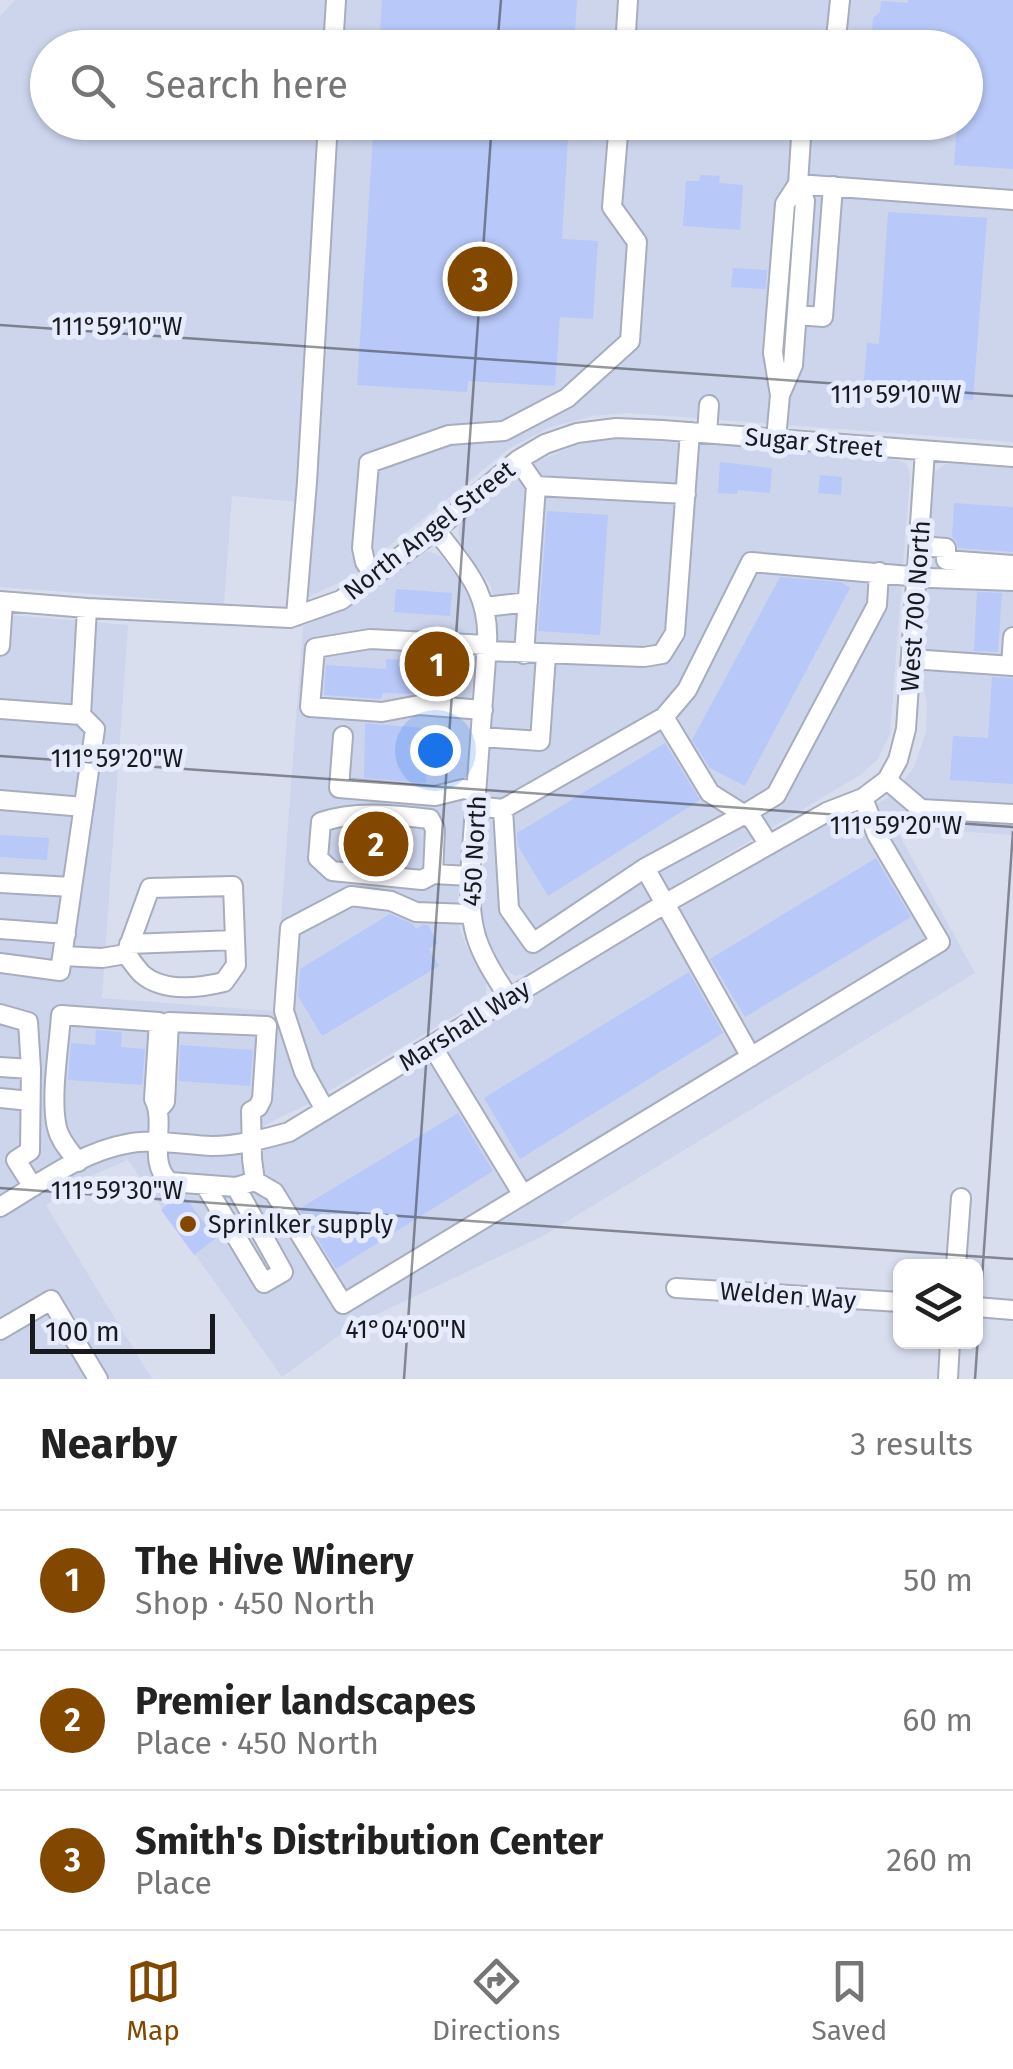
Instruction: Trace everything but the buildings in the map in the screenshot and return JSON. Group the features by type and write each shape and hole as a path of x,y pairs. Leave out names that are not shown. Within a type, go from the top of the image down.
{"street":[{"path":"334,30 336,0"},
{"path":"626,30 628,0"},
{"path":"837,30 840,0"},
{"path":"296,616 327,140"},
{"path":"374,576 362,548 369,463 449,436 504,431 566,398 630,341 637,242 612,207 618,140"},
{"path":"780,395 793,365 805,201 798,184 801,140"},
{"path":"798,184 1013,200"},
{"path":"776,439 780,395 773,352 780,260 785,204 798,184"},
{"path":"797,314 823,317 833,186"},
{"path":"482,710 419,706 382,712 310,706 316,648 370,639 524,654 662,654 675,633 686,494 708,405"},
{"name":"North Angel Street","path":"2,601 290,618 341,600 436,530 518,460 545,444 616,428"},
{"name":"Sugar Street","path":"616,428 1013,457"},
{"name":"West 700 North","path":"898,760 906,729 925,452"},
{"path":"518,460 536,486 524,654"},
{"path":"536,486 686,494"},
{"name":"450 North","path":"436,530 475,582 485,607 487,648 470,914 481,954 509,998"},
{"path":"919,546 946,548 946,560 1013,565"},
{"path":"503,809 664,716 687,690 751,562 1013,582"},
{"path":"503,809 509,909 533,943 645,868 776,795 877,605 879,572"},
{"path":"0,646 2,601"},
{"path":"485,607 528,602"},
{"path":"80,715 87,608"},
{"path":"911,659 1012,666 1013,637"},
{"path":"480,737 540,742 546,655"},
{"path":"0,709 80,715 95,729 60,971 0,962"},
{"path":"664,716 710,793 753,820 769,845"},
{"path":"342,736 339,788 436,796 464,789 476,799 503,809"},
{"name":"Marshall Way","path":"0,1207 98,1152 128,1143 216,1146 289,1132 666,904 827,812 862,798 886,780 898,760"},
{"path":"886,780 921,809 1013,814"},
{"path":"159,1109 164,1102 170,1022 267,1026 262,1099 250,1111 256,1180 274,1192 343,1304 940,942 877,835 862,798"},
{"path":"0,800 84,807"},
{"path":"433,874 435,828 430,819 378,813 337,816 321,822 318,858 332,871 422,880 433,874 470,876"},
{"path":"645,868 751,1056"},
{"path":"0,883 72,887"},
{"path":"233,886 236,965 224,982 170,986 145,976 128,949 150,888 233,886"},
{"path":"324,1110 304,1072 284,1012 290,928 350,896 390,900 416,912 470,914"},
{"path":"0,929 66,934"},
{"path":"62,956 102,958 128,949 236,940"},
{"path":"0,1014 28,1022 30,1151 8,1164 32,1187"},
{"path":"78,1162 56,1126 61,1015 159,1022 154,1100 159,1109 158,1160 164,1177 170,1182 236,1187 256,1180"},
{"path":"432,1046 523,1194"},
{"path":"0,1067 31,1070"},
{"path":"0,1098 30,1101"},
{"path":"205,1185 264,1283 283,1272 236,1187"},
{"path":"957,1259 962,1198"},
{"name":"Welden Way","path":"676,1288 893,1302"},
{"path":"0,1330 50,1300 98,1379"},
{"path":"983,1308 1013,1310"},
{"path":"948,1379 950,1349"}],"shaded area":[{"path":"15,0 1013,0 1013,442 627,413 593,416 551,427 510,448 351,577 304,599 300,502 232,496 224,604 0,587 0,16"},
{"path":"597,440 890,458 905,463 910,477 890,734 878,759 862,774 526,974 515,976 504,969 487,940 480,914 498,615 491,586 461,543 458,531 463,519 538,461"},
{"path":"947,463 1013,467 1013,835 895,827 975,973 543,1236 352,1326 282,1377 128,1160 90,1176 46,1205 152,1379 0,1379 0,614 128,625 102,998 274,1011 303,626 355,604 428,551 441,556 470,593 476,632 457,911 466,945 486,981 486,994 306,1105 265,1125 264,1149 313,1126 822,824 863,813 893,794 914,767 926,732 927,703 919,664 933,479 935,471"}],"place":[{"name":"Smith's Distribution Center","path":"480,279"},
{"name":"The Hive Winery","path":"437,664"},
{"name":"Premier landscapes","path":"376,844"},
{"name":"Sprinlker supply","path":"188,1224"}]}
